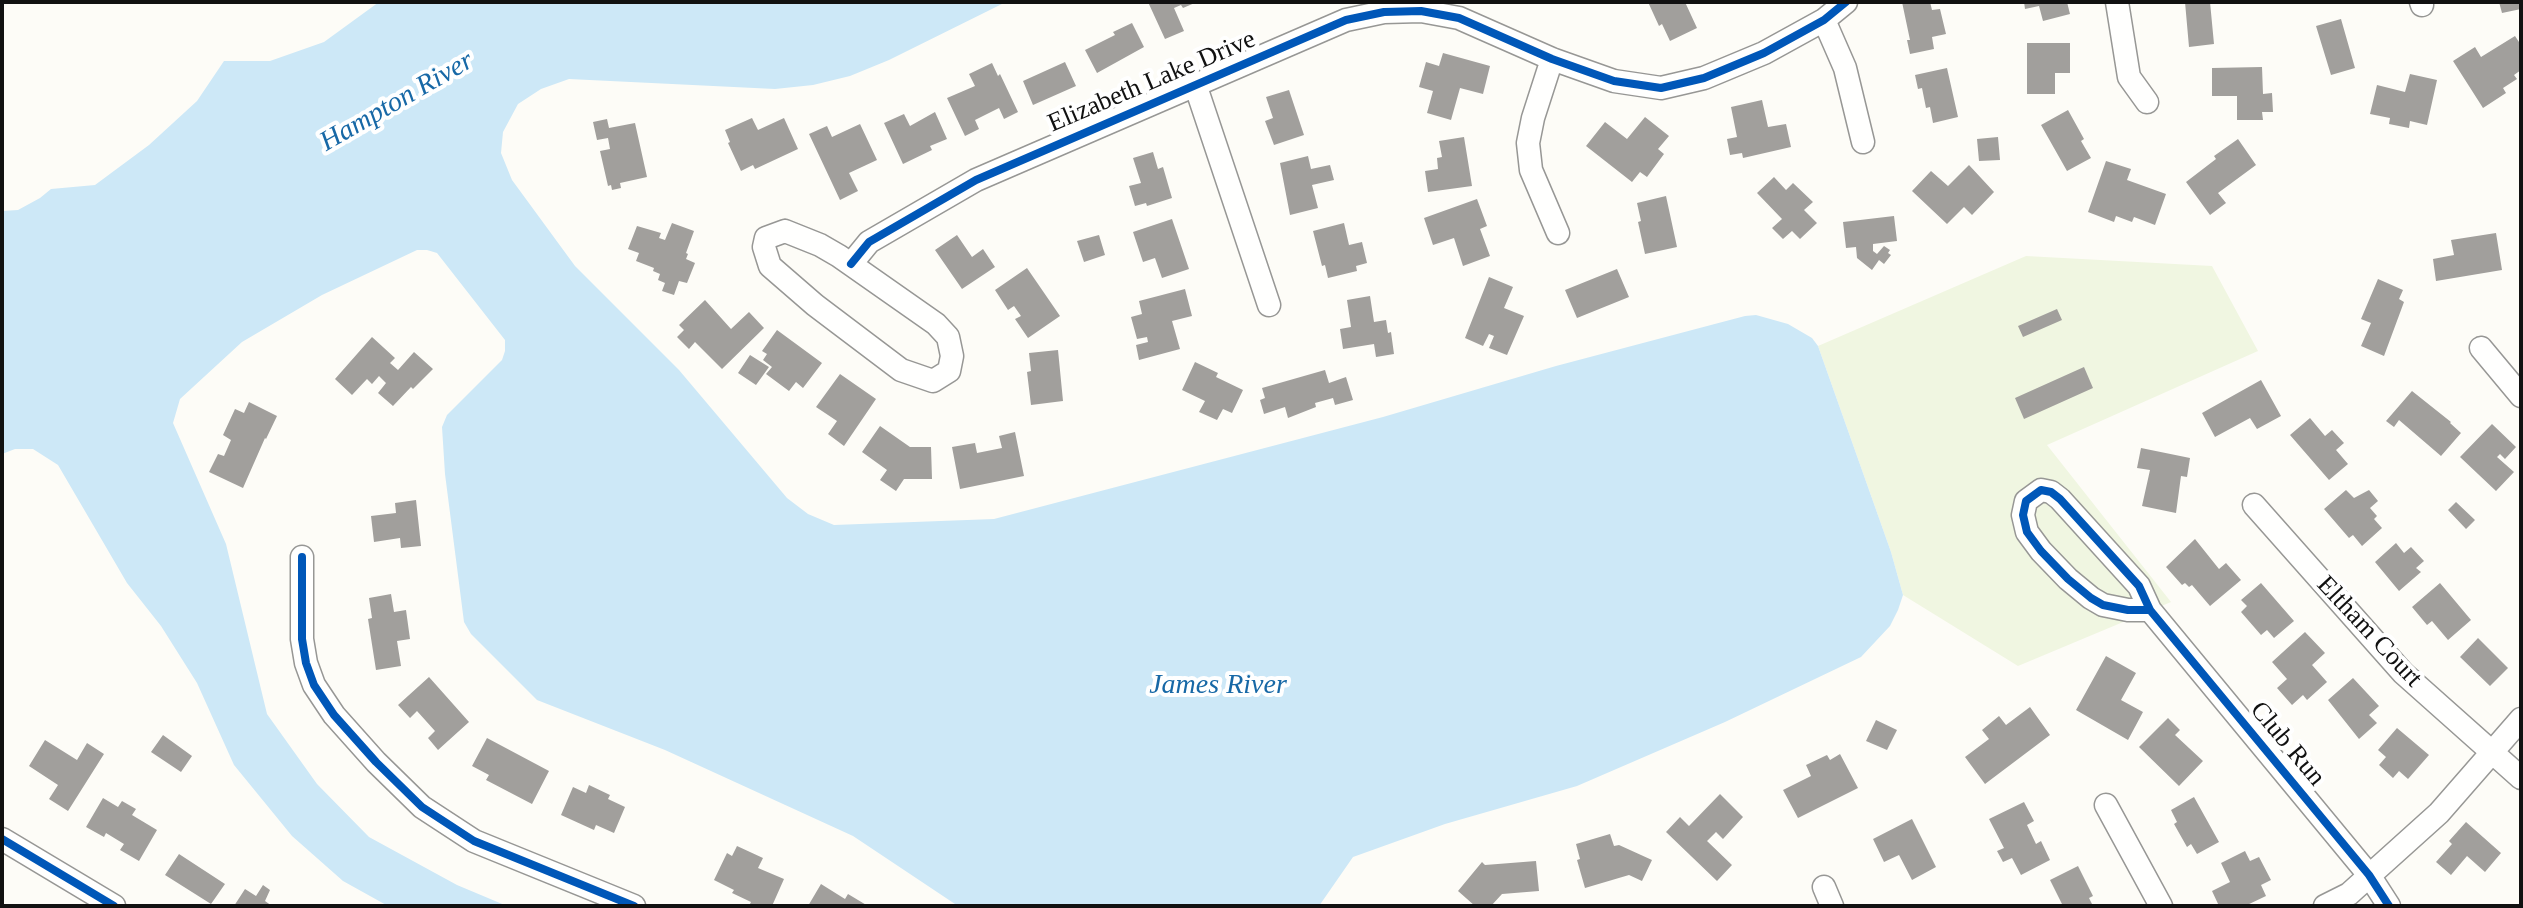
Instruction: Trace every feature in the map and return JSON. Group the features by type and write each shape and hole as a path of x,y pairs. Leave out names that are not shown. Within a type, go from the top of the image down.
{"street":[{"name":"Elizabeth Lake Drive","path":"851,264 869,242 976,180 1346,20 1384,12 1421,11 1459,18 1552,59 1614,81 1661,88 1704,78 1764,53 1824,20 1846,2"},
{"path":"2117,2 2129,77 2147,102"},
{"path":"1824,20 1845,68 1863,142"},
{"path":"1552,59 1528,143 1531,170 1558,233"},
{"path":"1195,84 1269,305"},
{"path":"785,231 799,235 851,264 936,324 948,337 952,356 949,371 933,381 901,370 815,305 770,266 764,247 766,238 785,231"},
{"path":"2481,348 2521,396"},
{"name":"Club Run","path":"2150,610 2103,605 2068,579 2027,532 2023,515 2026,501 2041,490 2051,492 2139,586 2150,610 2369,875 2389,906"},
{"name":"Eltham Court","path":"2254,505 2403,673 2521,778"},
{"path":"302,557 302,639 306,663 314,685 334,715 376,762 422,807 474,841 634,906"},
{"path":"2325,906 2349,894 2439,813 2521,719"},
{"path":"2106,805 2161,906"},
{"path":"2,839 114,906"}],"green space":[{"path":"2026,256 2212,266 2258,351 2047,445 2171,602 2018,666 1903,595 1891,552 1818,346"}],"water":[{"name":"James River","path":"379,2 1006,2 889,60 850,76 813,85 775,89 569,79 541,89 518,104 503,132 501,153 512,180 575,266 679,370 787,498 808,514 834,525 994,519 1383,417 1556,366 1756,315 1788,324 1812,338 1818,346 1891,552 1903,595 1898,610 1890,626 1861,657 1725,722 1577,786 1445,824 1353,857 1319,906 958,906 853,836 665,750 537,700 471,634 464,622 442,427 447,415 502,360 505,340 437,253 417,250 322,295 242,342 180,399 173,423 226,544 267,714 317,784 369,837 457,885 507,906 388,906 343,881 292,836 234,765 197,683 161,626 127,583 58,465 33,449 15,449 2,454 2,211 18,210 51,189 95,185 149,145 197,101 224,61 270,61 324,42"}],"building":[{"path":"1148,2 1197,2 1174,8 1184,31 1165,39"},
{"path":"1648,2 1685,2 1697,28 1670,41"},
{"path":"1902,2 1930,2 1932,10 1940,9 1946,34 1932,37 1934,49 1910,54"},
{"path":"2024,2 2067,2 2070,14 2043,21 2039,6 2025,9"},
{"path":"2185,2 2210,2 2214,44 2189,47"},
{"path":"2499,2 2521,2 2521,9 2502,13"},
{"path":"2341,19 2355,68 2331,75 2316,26"},
{"path":"1132,23 1144,47 1097,73 1085,50"},
{"path":"2515,36 2521,45 2521,70 2514,75 2517,79 2503,88 2506,93 2483,108 2453,61 2475,47 2481,57"},
{"path":"2027,43 2070,43 2070,73 2055,73 2055,94 2027,94"},
{"path":"1443,53 1490,66 1483,94 1460,88 1451,120 1427,113 1433,91 1419,87 1426,62 1439,66"},
{"path":"1065,62 1076,86 1033,105 1023,81"},
{"path":"992,63 1018,112 1004,119 999,108 975,120 979,129 965,136 947,98 975,86 969,74"},
{"path":"2262,67 2263,94 2272,93 2273,112 2262,112 2263,120 2237,120 2237,96 2212,96 2212,68"},
{"path":"1947,68 1958,117 1933,123 1930,107 1926,108 1922,88 1918,89 1915,75"},
{"path":"2410,74 2437,80 2427,125 2410,121 2409,128 2389,124 2390,118 2370,114 2377,85 2405,92"},
{"path":"1289,90 1304,135 1274,145 1265,121 1273,118 1266,97"},
{"path":"1762,100 1768,127 1786,124 1791,147 1743,158 1742,153 1730,155 1727,139 1737,137 1731,107"},
{"path":"2068,110 2091,158 2067,171 2041,125"},
{"path":"935,112 947,139 903,164 884,123 904,114 910,126"},
{"path":"1645,117 1669,136 1658,149 1664,154 1647,177 1640,172 1632,182 1586,146 1605,122 1627,139"},
{"path":"752,118 758,130 784,118 798,149 755,169 753,165 741,171 725,130"},
{"path":"607,119 609,128 635,123 647,177 620,183 621,188 612,190 611,185 608,186 600,151 610,149 608,138 597,140 593,122"},
{"path":"860,124 877,160 849,173 858,191 840,200 809,134 827,126 832,137"},
{"path":"1464,137 1472,186 1428,192 1425,171 1438,169 1437,158 1442,157 1439,141"},
{"path":"1998,137 2000,160 1979,161 1977,139"},
{"path":"2238,139 2256,165 2218,193 2226,203 2210,215 2186,182"},
{"path":"1153,152 1158,169 1163,167 1172,198 1147,206 1146,203 1135,206 1129,186 1141,183 1133,158"},
{"path":"1308,156 1311,169 1330,165 1334,180 1312,185 1318,208 1290,215 1280,163"},
{"path":"2106,161 2131,169 2127,180 2166,194 2155,225 2134,217 2132,222 2116,216 2114,222 2088,212"},
{"path":"1969,165 1994,192 1972,215 1964,207 1947,224 1912,191 1931,171 1948,186"},
{"path":"1774,177 1786,190 1793,183 1813,202 1804,210 1817,223 1800,239 1792,231 1783,239 1772,228 1782,219 1757,193"},
{"path":"1666,196 1677,247 1645,254 1637,203"},
{"path":"1477,199 1487,226 1480,229 1490,256 1463,266 1454,238 1433,245 1424,218"},
{"path":"1894,216 1897,241 1873,244 1873,251 1877,254 1884,246 1891,255 1884,264 1879,260 1872,270 1857,258 1856,247 1846,248 1843,222"},
{"path":"1172,219 1189,269 1162,278 1155,258 1143,262 1133,232"},
{"path":"672,223 694,231 686,259 695,263 687,283 679,281 674,295 662,291 665,283 658,280 660,274 653,271 654,268 636,261 639,253 628,249 637,226 661,233 659,238 665,240"},
{"path":"1344,223 1349,245 1362,242 1367,263 1356,266 1357,271 1328,278 1313,231"},
{"path":"2496,233 2502,270 2436,281 2433,259 2454,255 2451,240"},
{"path":"957,235 972,257 983,249 995,267 962,289 935,250"},
{"path":"1099,235 1105,255 1084,262 1077,241"},
{"path":"1027,268 1060,316 1028,338 1015,319 1021,316 1014,306 1008,310 995,290"},
{"path":"1617,269 1629,297 1577,318 1565,290"},
{"path":"1489,277 1513,287 1504,308 1524,316 1507,355 1489,348 1494,336 1489,334 1483,346 1465,338"},
{"path":"2378,279 2403,290 2399,299 2404,302 2384,356 2361,346 2371,323 2361,319"},
{"path":"1185,289 1192,316 1172,321 1180,349 1139,360 1136,345 1148,342 1147,337 1137,339 1131,317 1142,314 1139,301"},
{"path":"1370,296 1374,322 1386,320 1394,354 1376,357 1374,344 1343,349 1340,329 1351,327 1347,300"},
{"path":"705,300 731,329 749,312 764,328 722,369 695,342 689,349 677,337 684,330 679,325"},
{"path":"2057,309 2062,320 2023,337 2018,326"},
{"path":"777,330 822,363 803,388 796,382 789,391 766,374 772,367 763,360 767,354 762,351"},
{"path":"372,337 395,358 390,363 398,370 414,352 433,369 393,406 378,393 386,383 379,376 372,384 367,379 352,395 335,379"},
{"path":"1058,350 1063,401 1031,405 1027,372 1031,371 1029,353"},
{"path":"750,355 769,367 756,385 738,373"},
{"path":"1195,362 1243,390 1232,413 1223,409 1217,420 1199,412 1205,401 1182,390"},
{"path":"2084,367 2093,388 2024,419 2015,398"},
{"path":"1325,370 1329,383 1346,377 1353,400 1335,405 1333,398 1315,403 1316,407 1288,418 1285,407 1264,414 1260,400 1265,398 1262,388"},
{"path":"840,374 876,399 844,446 828,434 837,421 816,407"},
{"path":"2261,380 2281,416 2257,429 2250,418 2215,437 2202,413"},
{"path":"2412,391 2461,433 2441,456 2399,420 2394,427 2386,421"},
{"path":"249,402 277,416 243,488 209,472 218,454 224,456 231,440 223,435 235,409 244,413"},
{"path":"2310,418 2325,436 2332,430 2344,443 2336,450 2348,464 2329,480 2290,435"},
{"path":"2492,424 2516,447 2505,459 2500,454 2497,457 2514,472 2496,491 2460,457"},
{"path":"880,426 910,447 931,447 932,479 904,479 896,491 880,480 887,470 862,452"},
{"path":"1015,432 1024,476 960,489 952,447 975,443 977,453 1002,448 999,436"},
{"path":"2141,448 2190,458 2187,477 2181,476 2176,513 2142,506 2150,470 2137,468"},
{"path":"2346,490 2354,498 2369,490 2378,501 2370,508 2382,528 2362,546 2353,535 2349,538 2324,509"},
{"path":"416,500 421,546 401,548 400,538 374,542 371,516 396,513 395,503"},
{"path":"2456,502 2475,520 2466,529 2448,510"},
{"path":"2195,539 2219,569 2226,563 2241,580 2210,606 2192,585 2182,585 2166,567"},
{"path":"2396,543 2404,553 2411,547 2424,561 2416,568 2421,572 2399,591 2375,562"},
{"path":"2261,583 2294,621 2274,638 2267,630 2261,635 2241,612 2247,606 2241,600"},
{"path":"2440,583 2471,620 2448,640 2432,621 2427,625 2412,607"},
{"path":"391,594 394,612 406,610 410,639 397,641 401,666 376,670 368,619 372,618 369,598"},
{"path":"2305,632 2325,653 2312,665 2327,682 2307,700 2303,695 2292,705 2277,688 2287,679 2272,662"},
{"path":"2478,638 2508,668 2490,686 2460,657"},
{"path":"2106,656 2136,673 2121,700 2143,712 2128,740 2076,710"},
{"path":"429,677 469,722 438,750 428,738 435,731 417,711 410,718 398,705"},
{"path":"2353,678 2379,706 2369,715 2377,723 2359,739 2328,700"},
{"path":"2030,707 2050,735 1985,784 1965,757 1989,739 1982,730 1999,716 2006,725"},
{"path":"2168,718 2180,730 2175,735 2203,761 2179,786 2139,747"},
{"path":"1876,720 1897,730 1887,750 1866,741"},
{"path":"2397,728 2429,755 2408,779 2399,771 2393,778 2379,765 2386,757 2378,750"},
{"path":"163,735 192,756 181,772 151,752"},
{"path":"487,738 549,771 532,804 486,780 489,775 472,766"},
{"path":"45,740 77,760 87,743 104,754 68,811 49,799 58,785 29,766"},
{"path":"1840,754 1858,788 1798,818 1783,790 1811,776 1806,765 1827,755 1830,760"},
{"path":"589,785 610,795 608,799 625,807 614,833 596,825 594,830 561,815 573,787 586,793"},
{"path":"1720,794 1743,817 1723,839 1716,832 1707,841 1732,865 1717,881 1666,832 1680,817 1689,826"},
{"path":"2194,797 2219,842 2197,854 2191,844 2187,847 2174,824 2177,822 2171,810"},
{"path":"103,798 118,807 122,801 136,809 132,815 157,830 139,861 120,850 124,844 106,833 104,837 86,827"},
{"path":"2024,802 2034,821 2027,825 2036,844 2041,841 2050,860 2021,875 2012,858 2003,862 1997,851 2004,848 1989,819"},
{"path":"1912,819 1936,867 1912,880 1899,855 1884,862 1873,839"},
{"path":"2466,822 2501,853 2485,872 2467,856 2451,875 2436,862"},
{"path":"1610,834 1614,846 1619,845 1652,860 1642,881 1629,875 1585,888 1576,844"},
{"path":"737,846 763,858 758,868 784,879 772,906 754,906 732,893 734,890 714,880 727,853 732,856"},
{"path":"2245,851 2250,861 2259,857 2271,880 2261,885 2266,896 2245,906 2219,906 2212,891 2230,882 2221,863"},
{"path":"179,854 225,884 211,904 165,875"},
{"path":"1536,861 1539,891 1502,894 1491,906 1475,906 1458,891 1482,862 1485,865"},
{"path":"2078,866 2093,896 2089,898 2093,906 2063,906 2050,880"},
{"path":"821,884 845,899 848,894 868,906 808,906"},
{"path":"263,885 270,890 265,901 272,906 234,906 245,889 256,896"}],"cycle path":[{"path":"851,264 869,242 976,180 1346,20 1384,12 1421,11 1459,18 1552,59 1614,81 1661,88 1704,78 1764,53 1824,20 1846,2"},
{"path":"2150,610 2103,605 2068,579 2027,532 2023,515 2026,501 2041,490 2051,492 2139,586 2150,610 2369,875 2389,906"},
{"path":"302,557 302,639 306,663 314,685 334,715 376,762 422,807 474,841 634,906"},
{"path":"2,839 114,906"}],"water label":[{"name":"Hampton River","path":"397,102"}]}
